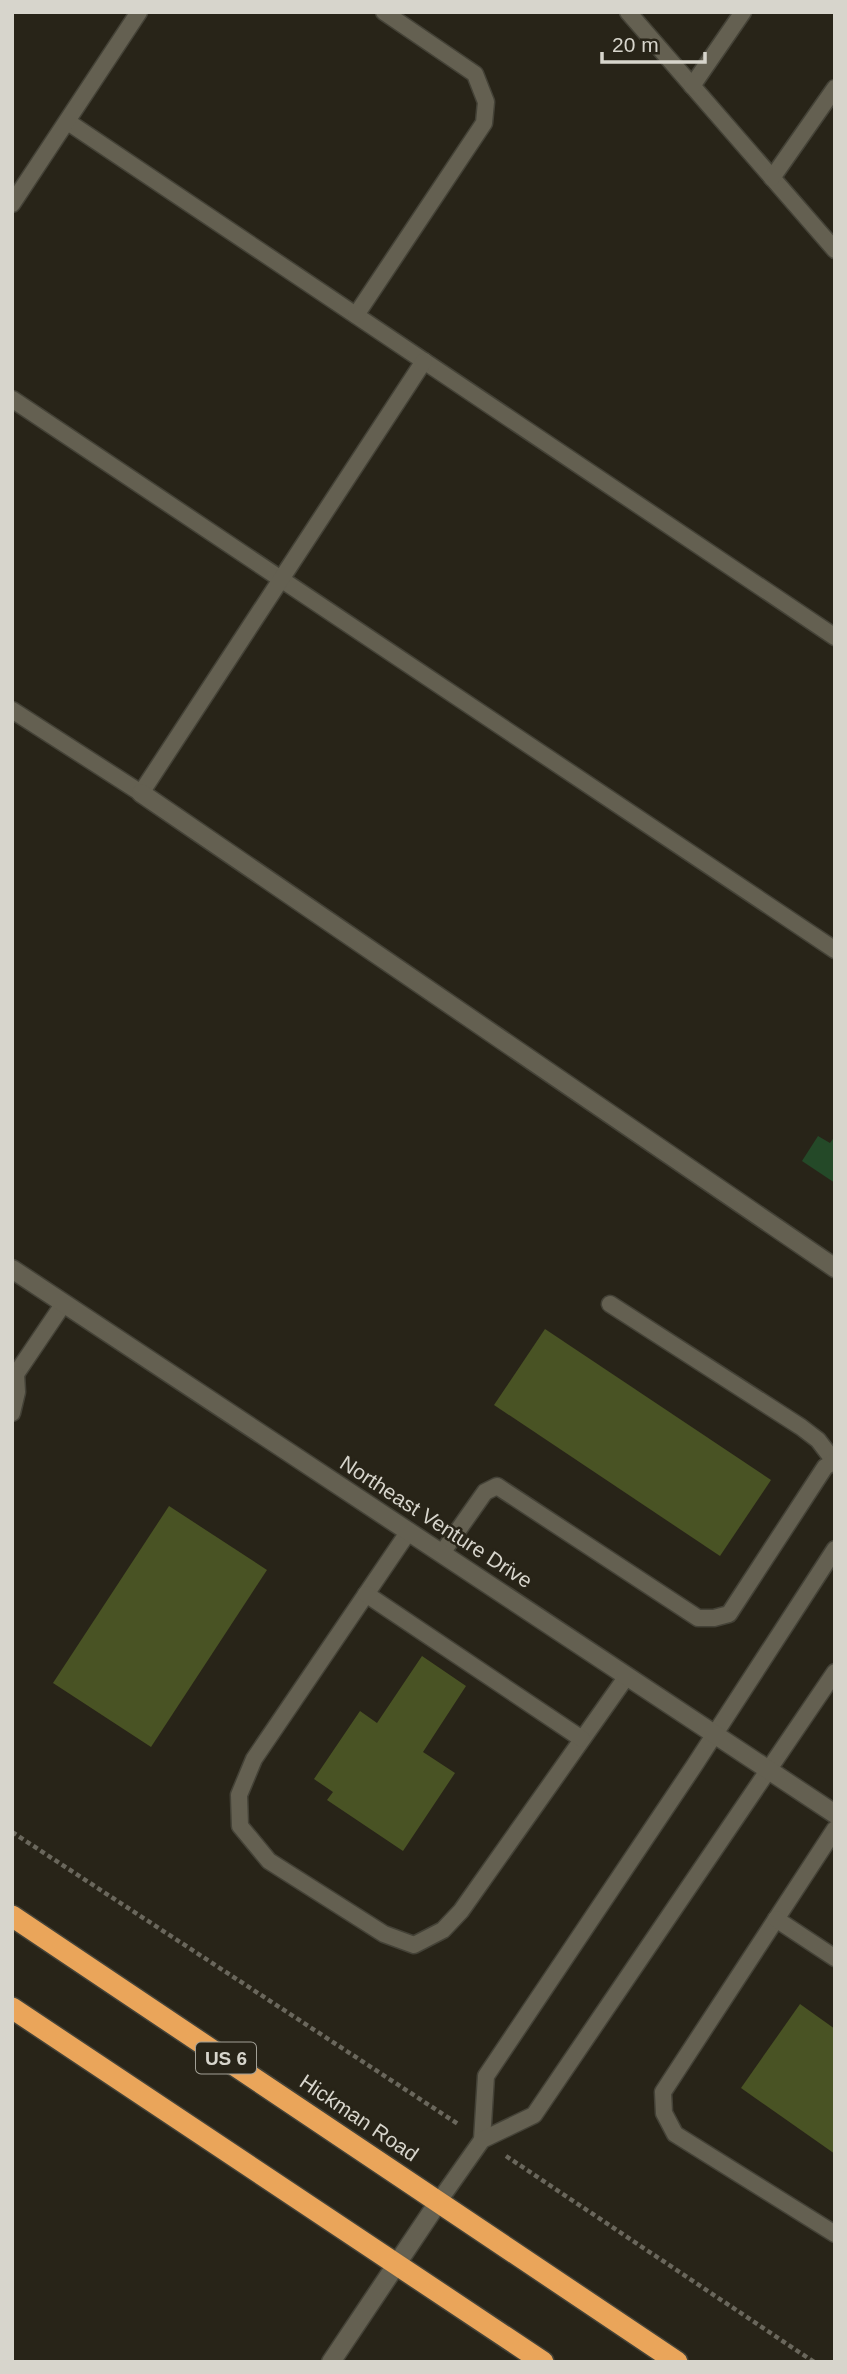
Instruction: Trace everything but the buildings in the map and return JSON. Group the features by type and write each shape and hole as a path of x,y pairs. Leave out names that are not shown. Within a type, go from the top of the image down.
{"highway":[{"name":"Hickman Road","path":"12,1916 677,2362"},
{"path":"12,2008 543,2362"}],"street":[{"path":"141,793 835,1268"},
{"name":"Northeast Venture Drive","path":"12,1269 835,1814"},
{"path":"331,2362 439,2201"}],"lane":[{"path":"12,204 139,12"},
{"path":"356,315 484,123 485,113 486,102 475,74 384,12"},
{"path":"628,12 835,250"},
{"path":"692,86 743,12"},
{"path":"772,178 835,88"},
{"path":"68,122 835,637"},
{"path":"12,710 141,793 424,361"},
{"path":"12,399 835,950"},
{"path":"12,1413 17,1392 14,1373 64,1303"},
{"path":"442,1553 485,1492 497,1486 698,1618 714,1618 729,1614 825,1467 834,1461 818,1440 801,1427 610,1304"},
{"path":"408,1531 254,1759 239,1795 240,1826 269,1861 384,1934 414,1945 443,1930 461,1911 627,1676"},
{"path":"482,2140 486,2076 835,1549"},
{"path":"366,1594 582,1739"},
{"path":"439,2201 482,2140 534,2115 835,1672"},
{"path":"835,1829 663,2092 664,2113 676,2134 835,2234"},
{"path":"776,1920 835,1958"}],"path":[{"path":"12,1832 482,2140 814,2362"}],"shaded area":[{"path":"818,1136 830,1143 835,1136 835,1183 802,1161"}]}
